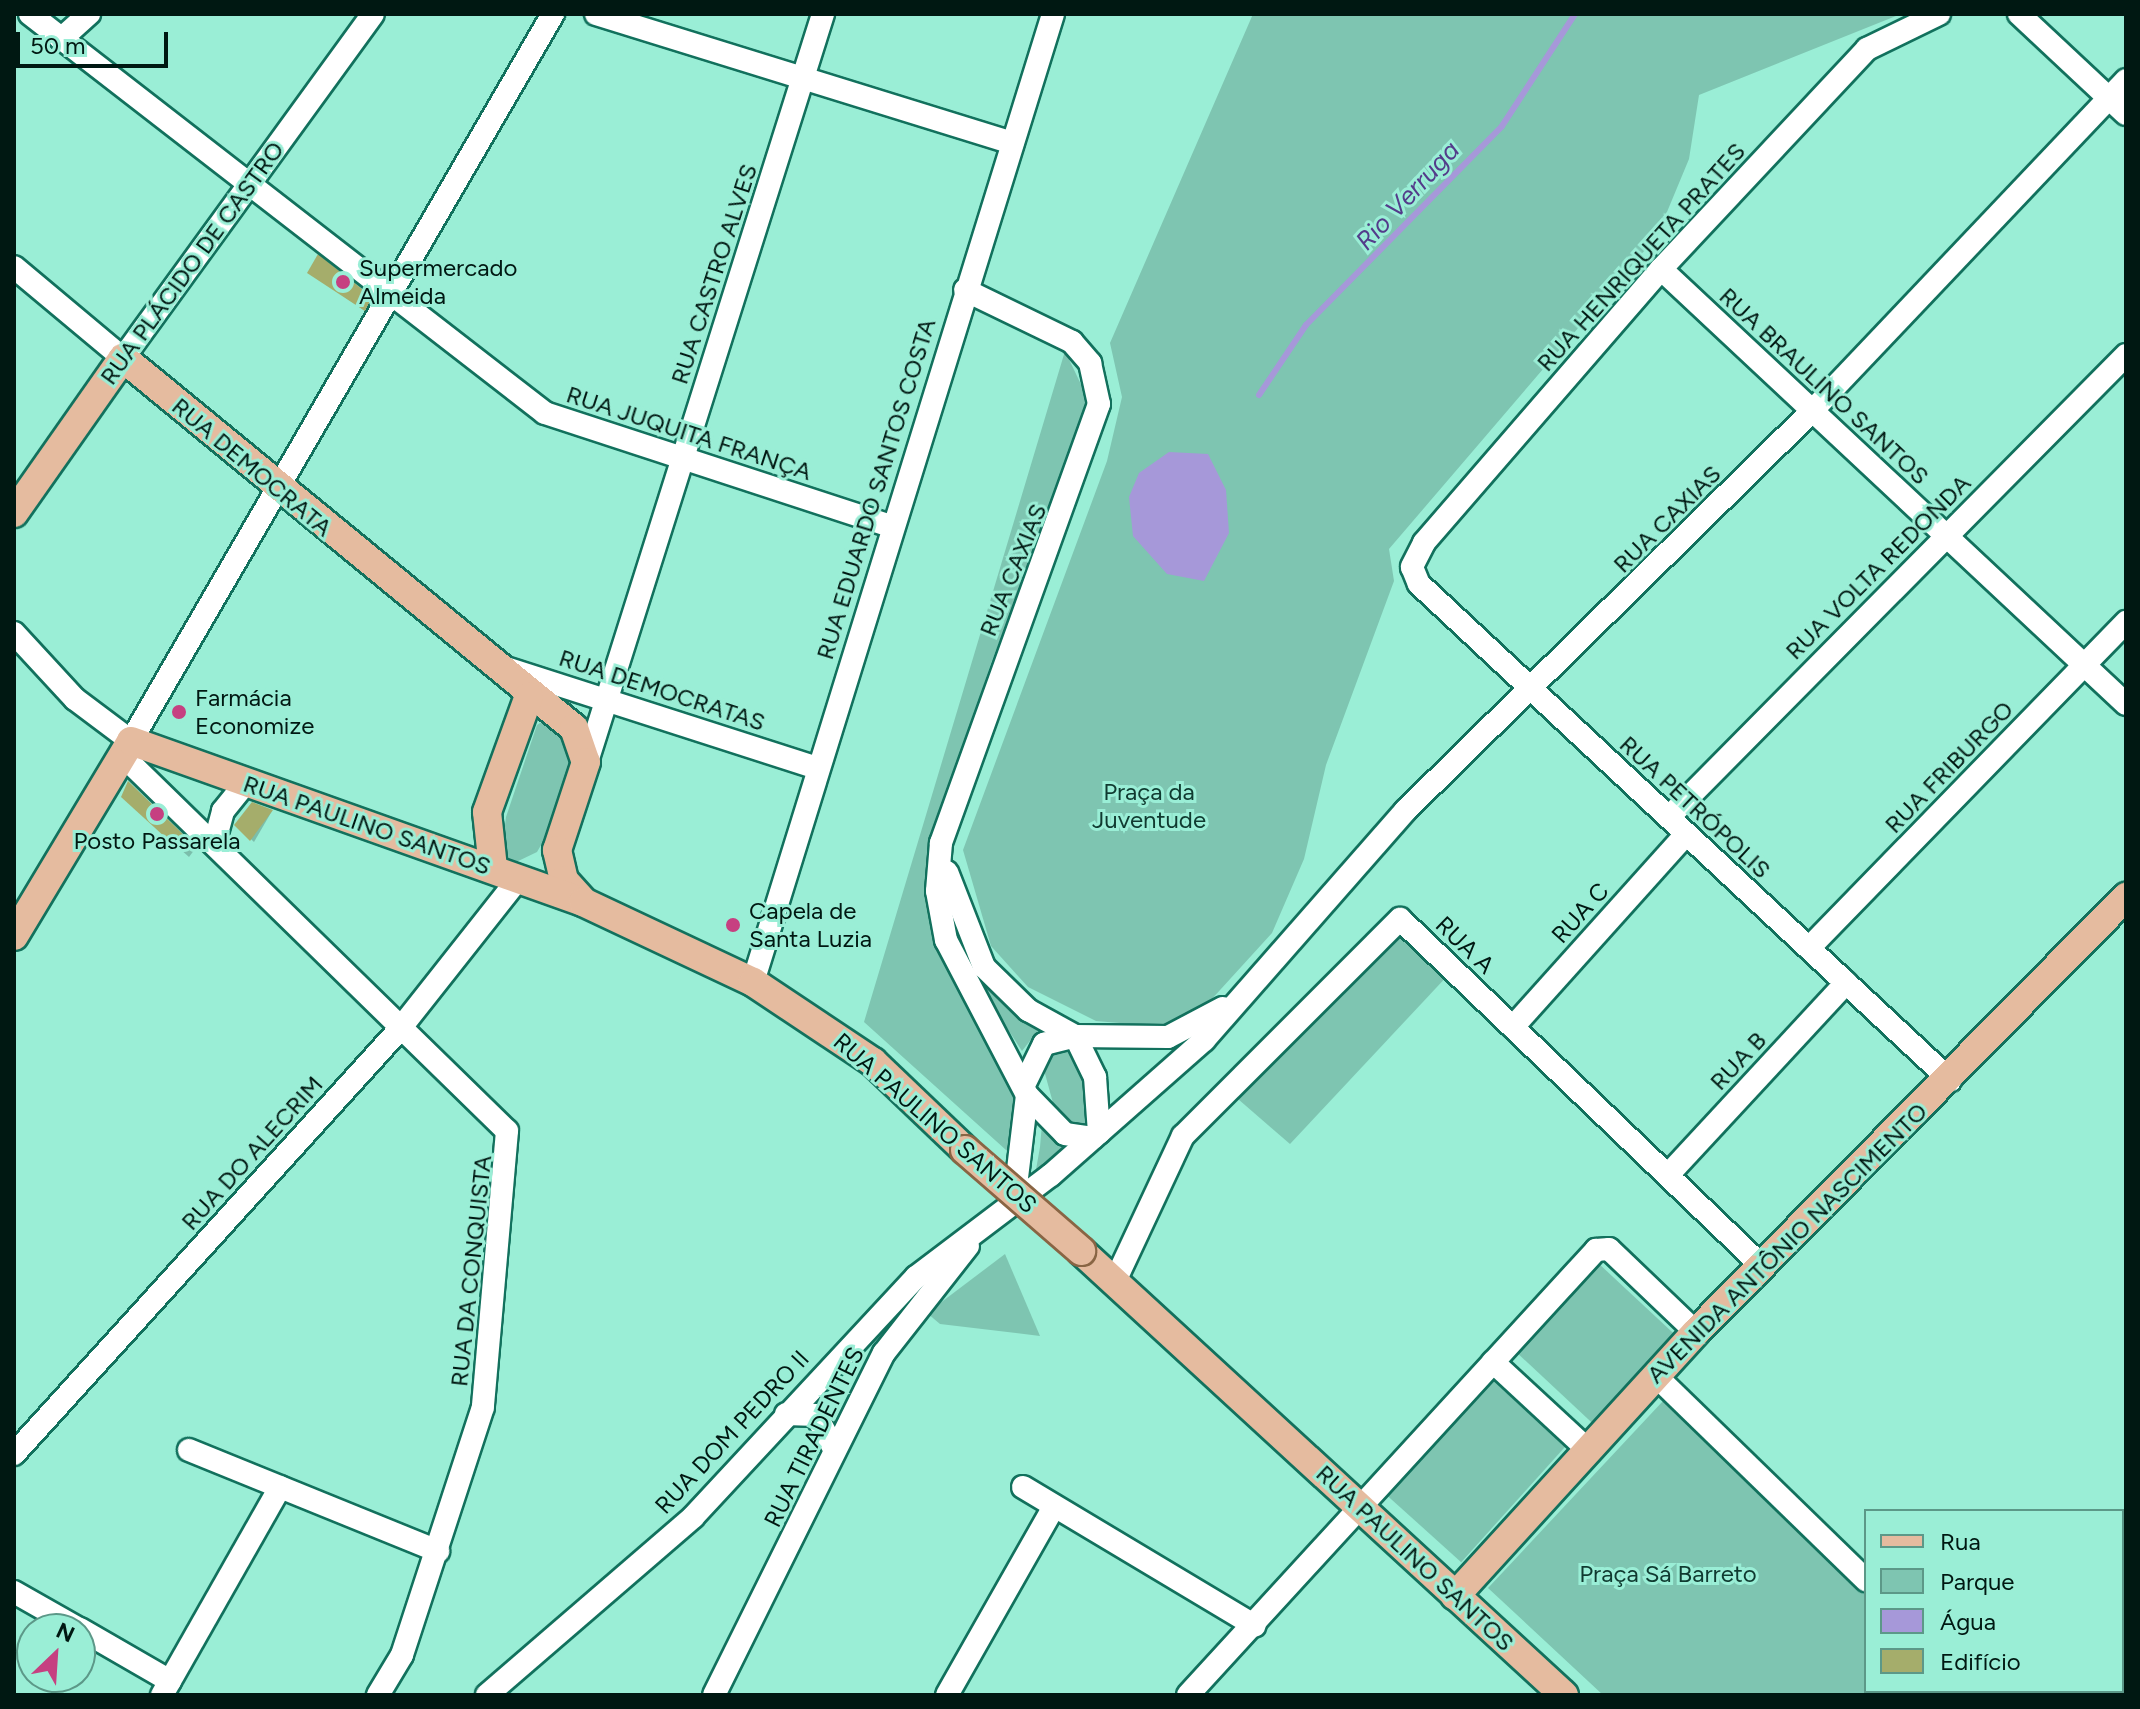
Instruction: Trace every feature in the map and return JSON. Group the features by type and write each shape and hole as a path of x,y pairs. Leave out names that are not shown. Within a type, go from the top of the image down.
{"main road":[{"name":"RUA DEMOCRATA","path":"123,358 276,489 494,664 529,696 574,728 586,750 582,779"},
{"name":"RUA PLÁCIDO DE CASTRO","path":"14,513 123,358"},
{"path":"493,868 487,812 529,696"},
{"name":"RUA PAULINO SANTOS","path":"127,748 246,783 493,868 583,902 753,982 873,1062 965,1150 1115,1281 1564,1695"},
{"path":"14,936 127,748"},
{"path":"519,878 565,817 582,779"},
{"path":"565,817 559,868 583,902"},
{"name":"AVENIDA ANTÔNIO NASCIMENTO","path":"1455,1596 1696,1332 1950,1080 2126,897"}],"street":[{"name":"RUA JUQUITA FRANÇA","path":"30,14 247,186 545,413 682,461 890,526"},
{"path":"61,39 89,14"},
{"name":"RUA PLÁCIDO DE CASTRO","path":"123,358 373,14"},
{"path":"127,748 553,14"},
{"path":"596,14 1013,143"},
{"name":"RUA CASTRO ALVES","path":"582,779 823,14"},
{"name":"RUA EDUARDO SANTOS COSTA","path":"753,982 815,767 1053,14"},
{"name":"RUA HENRIQUETA PRATES","path":"1412,567 1424,543 1661,269 1867,49 1939,14"},
{"path":"2019,14 2118,106"},
{"name":"RUA CAXIAS","path":"1244,994 1405,811 1532,691 2118,106 2126,80"},
{"name":"RUA DEMOCRATA","path":"14,267 123,358"},
{"name":"RUA BRAULINO SANTOS","path":"1661,269 2126,704"},
{"name":"RUA CAXIAS","path":"965,290 1072,342 1090,363 1099,404 941,843 937,891 946,940 1026,1090 1065,1134 1096,1135"},
{"name":"RUA VOLTA REDONDA","path":"1669,817 2126,355"},
{"name":"RUA PETRÓPOLIS","path":"1412,567 1419,584 1950,1080"},
{"name":"RUA FRIBURGO","path":"1809,948 2126,622"},
{"name":"RUA DA CONQUISTA","path":"14,633 399,1030 501,1123 510,1145 490,1373 438,1551 402,1655 378,1695"},
{"name":"RUA DEMOCRATAS","path":"494,664 815,767"},
{"path":"215,841 223,811 246,783"},
{"name":"RUA C","path":"1513,1027 1686,834"},
{"path":"941,843 954,906 984,967 1028,1010 1075,1036 1095,1077 1096,1135"},
{"name":"RUA DO ALECRIM","path":"14,1454 399,1030 519,878"},
{"name":"RUA A","path":"1115,1281 1183,1136 1399,919 1762,1266"},
{"name":"RUA B","path":"1668,1175 1846,983"},
{"path":"1014,1203 1026,1090 1040,1046 1075,1036 1168,1037 1244,994"},
{"name":"RUA DOM PEDRO II","path":"487,1695 693,1517 916,1277 1014,1203 1096,1135 1244,994"},
{"name":"RUA TIRADENTES","path":"714,1695 884,1353 990,1221"},
{"path":"1188,1695 1255,1626 1360,1506 1601,1247 1696,1332"},
{"path":"1493,1362 1587,1449"},
{"path":"1656,1376 1864,1578"},
{"path":"786,1414 816,1415 835,1450"},
{"path":"189,1450 438,1551"},
{"path":"96,1640 166,1688 280,1487"},
{"path":"1023,1487 1255,1626"},
{"path":"947,1695 1054,1507"},
{"path":"14,1592 51,1613"}],"green space":[{"name":"Praça da Juventude","path":"1253,14 1901,14 1699,95 1689,159 1657,236 1389,549 1394,581 1326,765 1304,859 1272,933 1200,1012 1167,1027 1096,1021 1028,987 991,946 963,850 1107,461 1122,397 1110,343"},
{"path":"1065,351 1088,399 1085,423 991,663 935,834 936,922 1017,1079 1016,1159 864,1022"},
{"path":"551,716 577,757 560,812 537,852 512,864 502,851 506,817 537,725"},
{"path":"948,900 1040,1028 1022,1051 979,985"},
{"path":"1404,934 1451,972 1290,1144 1238,1099"},
{"path":"1077,1044 1093,1121 1080,1125 1056,1114 1041,1059 1049,1045"},
{"path":"1042,1124 1076,1144 1034,1181 1040,1147"},
{"path":"1005,1254 1040,1336 940,1324 927,1313"},
{"path":"1597,1262 1675,1334 1592,1423 1514,1350"},
{"path":"1492,1380 1566,1446 1461,1562 1388,1496"},
{"name":"Praça Sá Barreto","path":"1663,1401 1864,1594 1864,1693 1969,1695 1603,1695 1488,1588"}],"water":[{"path":"1169,452 1208,454 1226,490 1229,533 1204,581 1167,574 1133,536 1129,497 1139,473"}],"building":[{"name":"Supermercado Almeida","path":"318,254 372,297 365,311 307,273"},
{"path":"128,781 186,837 177,848 121,797"},
{"path":"252,802 273,810 250,841 234,825"}],"waterway":[{"name":"Rio Verruga","path":"1259,395 1306,325 1502,126 1575,14"}],"place":[{"name":"Supermercado Almeida","path":"343,282"},
{"name":"Farmácia Economize","path":"179,712"},
{"name":"Posto Passarela","path":"157,814"},
{"name":"Capela de Santa Luzia","path":"733,925"}]}
